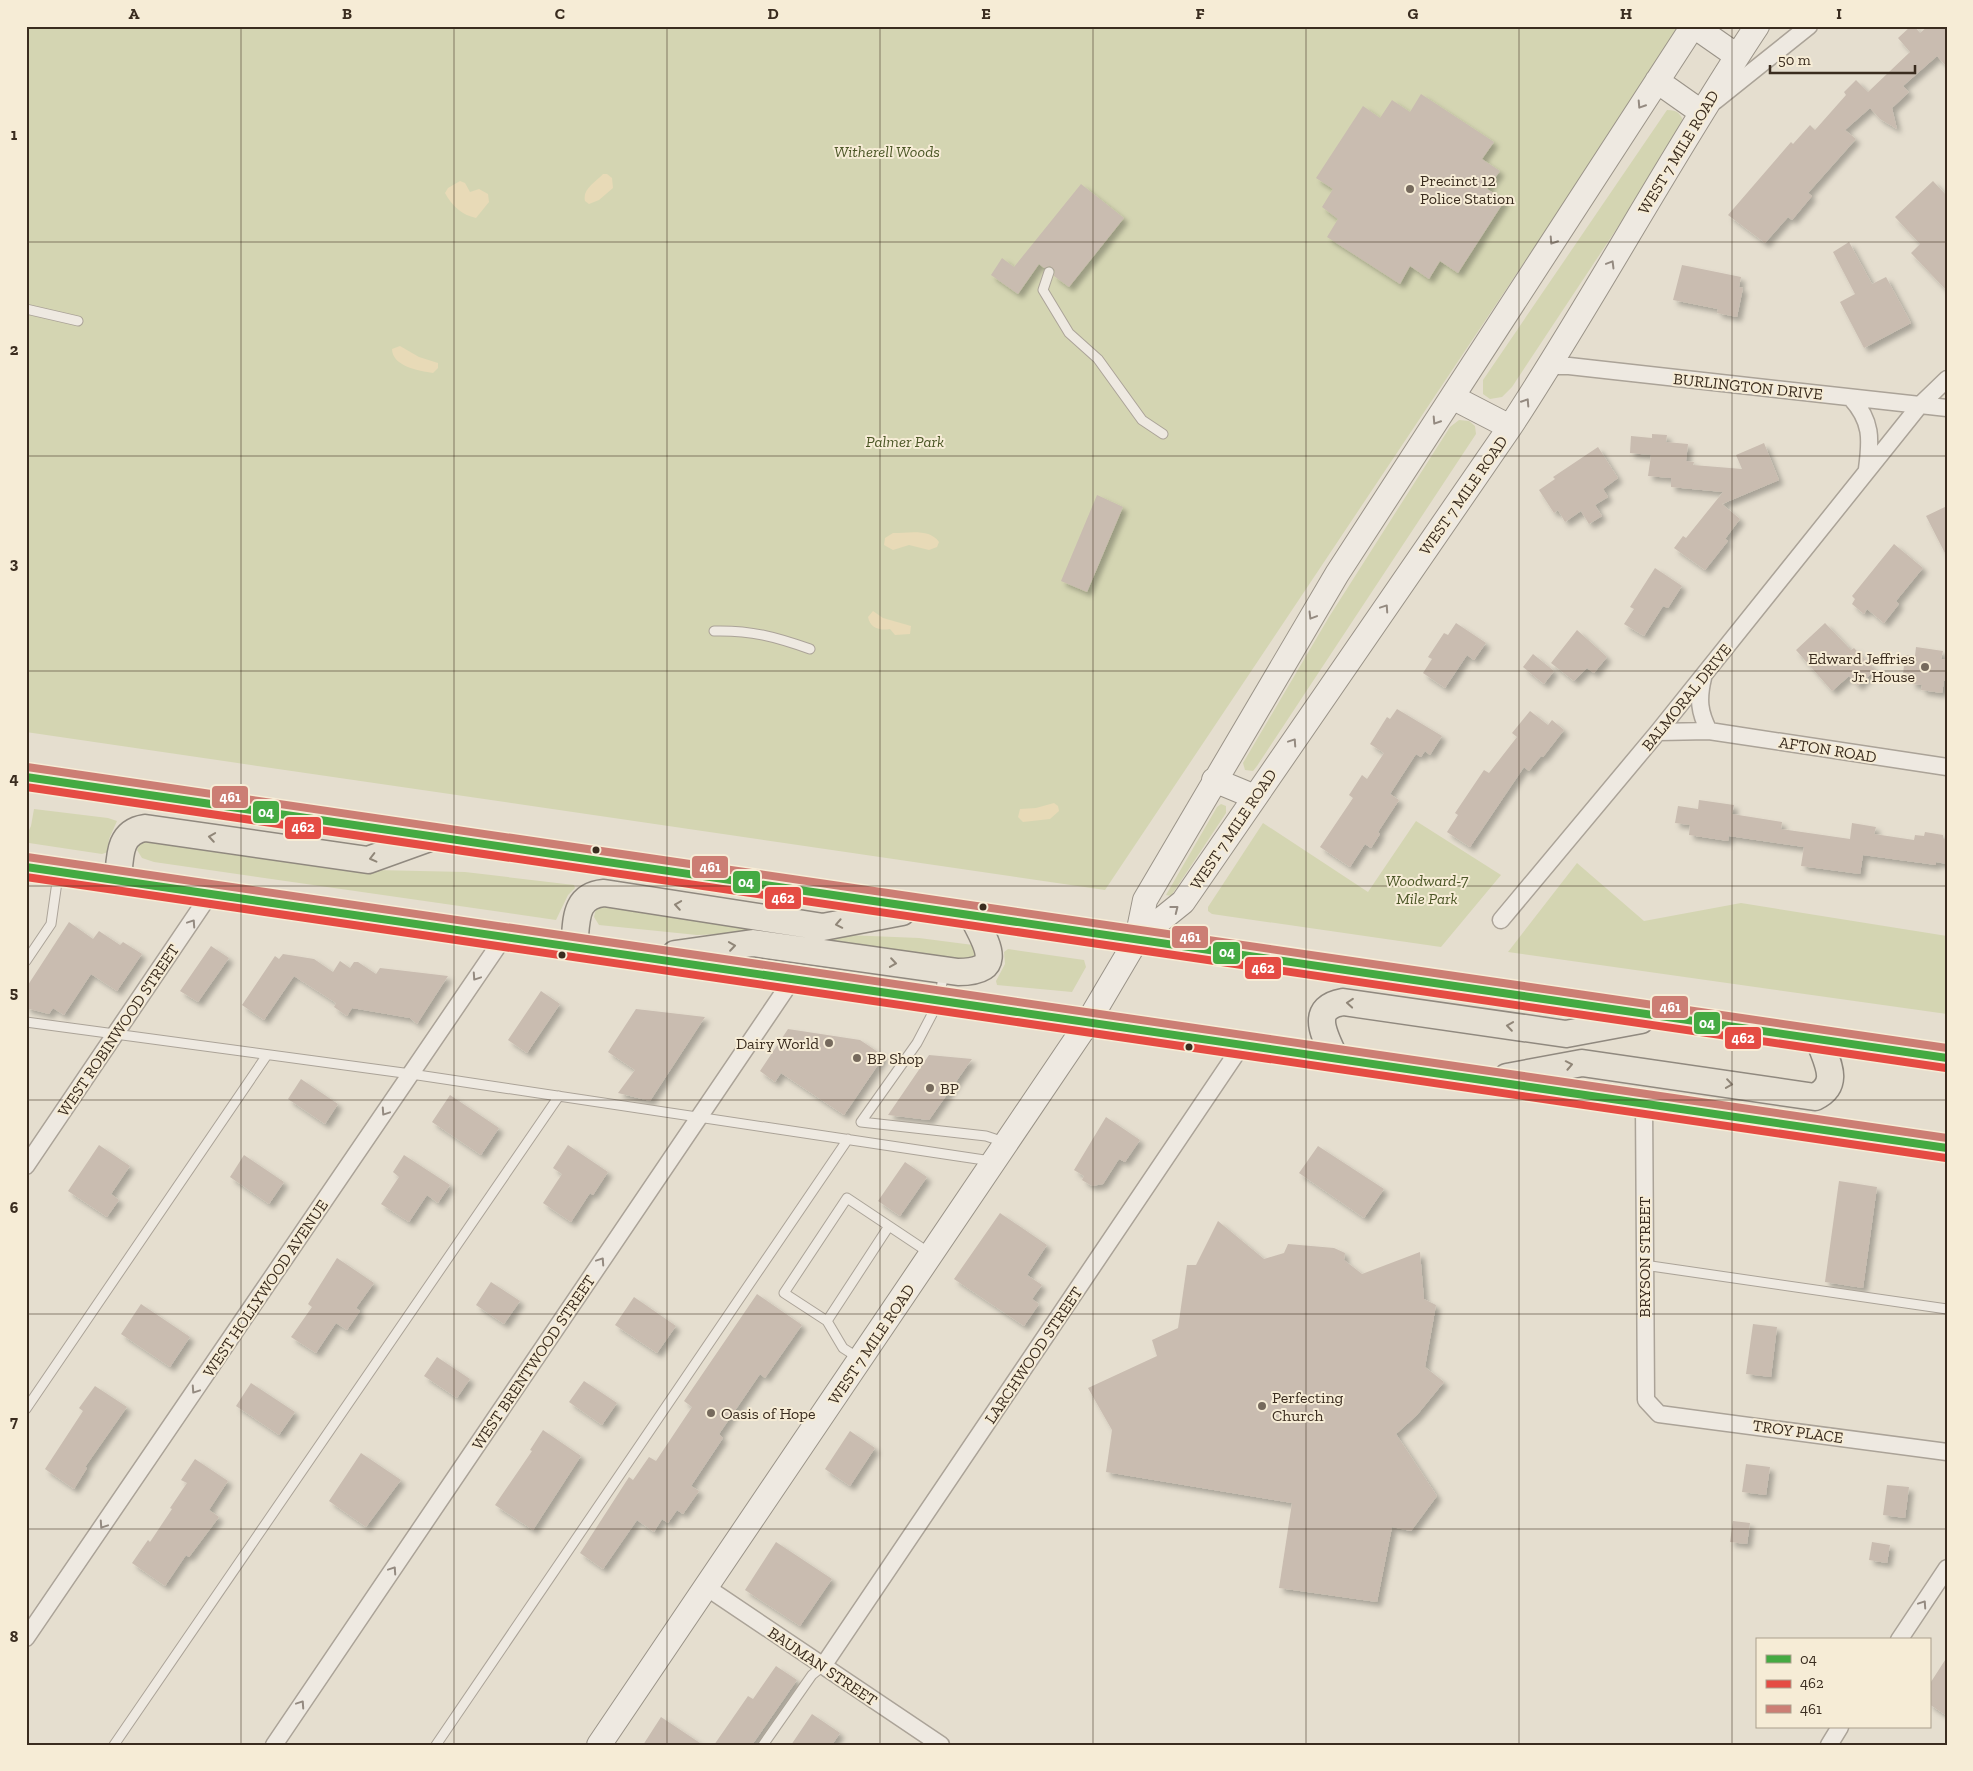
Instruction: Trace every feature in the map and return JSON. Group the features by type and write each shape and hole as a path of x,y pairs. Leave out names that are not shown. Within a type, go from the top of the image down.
{"main road":[{"path":"1693,26 1737,56"},
{"name":"WEST 7 MILE ROAD","path":"599,1745 1088,1022 1137,939 1145,900 1337,574 1693,26"},
{"name":"WEST 7 MILE ROAD","path":"1137,939 1183,902 1510,427 1550,366 1701,112 1757,26"},
{"path":"1656,81 1701,112"},
{"path":"1452,397 1510,427"},
{"path":"26,777 1947,1058"},
{"path":"1214,780 1255,797"},
{"path":"118,881 124,839 132,831 145,828 368,860 435,836"},
{"path":"26,867 1947,1148"},
{"path":"574,947 580,907 583,900 596,894 823,927 921,908"},
{"path":"649,958 753,943 944,970 977,972 986,965 989,956 987,946 972,915"},
{"path":"1334,1058 1321,1024 1323,1013 1332,1004 1343,1002 1566,1034 1662,1016"},
{"path":"1486,1081 1582,1063 1815,1097 1824,1092 1830,1085 1831,1075 1819,1039"}],"street":[{"path":"1701,112 1809,26"},
{"name":"BURLINGTON DRIVE","path":"1550,366 1577,367 1947,408"},
{"name":"BALMORAL DRIVE","path":"1501,920 1658,732 1920,405 1947,380"},
{"name":"BALMORAL DRIVE","path":"1851,398 1863,411 1868,428 1871,445 1867,471"},
{"path":"1703,676 1698,697 1700,714 1709,731"},
{"name":"AFTON ROAD","path":"1658,732 1709,731 1947,767"},
{"name":"WEST ROBINWOOD STREET","path":"26,1166 210,894"},
{"name":"WEST HOLLYWOOD AVENUE","path":"26,1638 504,937"},
{"name":"WEST BRENTWOOD STREET","path":"274,1745 792,980"},
{"name":"LARCHWOOD STREET","path":"823,1666 1242,1045"},
{"name":"BRYSON STREET","path":"1644,1104 1646,1400 1651,1408"},
{"name":"TROY PLACE","path":"1651,1408 1659,1414 1947,1452"},
{"path":"1900,1638 1947,1568"},
{"name":"BAUMAN STREET","path":"706,1587 941,1745"},
{"path":"1829,1745 1839,1728"}],"lane":[{"path":"1049,272 1043,290 1070,332 1098,359 1142,420 1163,434"},
{"path":"26,309 78,320"},
{"path":"714,631 739,630 768,635 810,649"},
{"path":"26,961 51,924 58,872"},
{"path":"944,970 939,1002 917,1043 861,1122 986,1136 1000,1152"},
{"path":"26,1022 411,1074 559,1096 697,1120 848,1139 1000,1152"},
{"path":"26,1409 267,1055"},
{"path":"114,1745 559,1096"},
{"path":"436,1745 848,1139"},
{"path":"860,1359 843,1348 827,1321 784,1293 847,1198 931,1254"},
{"path":"827,1321 889,1226"},
{"path":"1644,1265 1947,1309"},
{"path":"763,1745 812,1674 823,1666"}],"green space":[{"name":"Palmer Park","path":"26,26 1682,26 1105,890 26,732"},
{"path":"1667,110 1679,113 1682,118 1684,124 1678,136 1512,387 1502,397 1490,399 1483,394 1483,380"},
{"path":"1459,420 1469,421 1475,426 1476,434 1257,766 1253,771 1245,770 1243,763 1329,617 1450,427"},
{"path":"1221,804 1226,806 1226,813 1171,896 1166,895 1217,807"},
{"path":"34,809 108,818 117,821 109,839 108,852 102,854 29,843 26,836 31,826"},
{"name":"Woodward-7 Mile Park","path":"1416,821 1501,875 1441,947 1212,914 1208,911 1208,907 1263,823 1368,892"},
{"path":"145,838 375,870 465,872 574,885 575,888 568,895 556,920 154,862 142,858 137,850 140,842"},
{"path":"1577,863 1644,921 1741,903 1947,936 1947,1014 1508,952"},
{"path":"604,903 846,935 919,938 973,945 977,952 975,959 969,965 727,934 697,935 599,925 594,917 596,908"},
{"path":"1008,949 1084,960 1086,967 1072,992 997,985 996,981 1005,964 1004,952"}],"sand":[{"path":"603,174 607,174 612,178 613,188 599,200 589,204 585,201 586,193 590,186"},
{"path":"460,181 465,183 470,192 479,189 488,194 489,202 476,218 466,215 458,209 445,193 448,188"},
{"path":"400,346 419,357 438,363 438,368 433,373 401,364 393,355 392,349"},
{"path":"893,533 924,533 939,542 937,547 929,550 909,545 893,550 884,545 885,538"},
{"path":"873,611 883,618 911,626 910,634 895,635 890,629 883,630 873,626 868,617"},
{"path":"1054,803 1058,806 1059,811 1050,819 1023,822 1018,817 1020,809 1036,808"}],"building":[{"path":"1911,26 1914,26 1920,33 1928,26 1947,26 1947,67 1937,56 1903,86 1909,92 1892,108 1897,129 1880,119 1870,108 1845,130 1856,139 1808,193 1812,196 1792,220 1788,217 1765,243 1728,215 1791,142 1793,144 1810,125 1815,130 1846,95 1844,92 1856,80 1868,92 1910,52 1898,38"},
{"name":"Precinct 12 Police Station","path":"1421,94 1494,142 1482,159 1500,171 1487,189 1505,200 1458,273 1440,261 1429,279 1410,266 1400,284 1327,237 1338,219 1322,207 1333,189 1316,178 1363,106 1380,118 1392,100 1410,112"},
{"path":"1933,181 1947,196 1947,291 1911,253 1920,244 1895,217"},
{"path":"1081,184 1124,218 1069,287 1054,276 1055,270 1050,266 1044,268 1039,264 1018,294 991,275 1002,258 1014,267"},
{"path":"1849,242 1872,284 1886,277 1911,323 1864,348 1840,302 1855,294 1833,252"},
{"path":"1682,265 1741,277 1739,287 1743,288 1737,317 1717,313 1718,309 1673,300"},
{"path":"1652,434 1667,435 1666,442 1688,444 1686,461 1694,462 1693,465 1742,469 1736,455 1764,443 1779,480 1722,504 1740,519 1725,539 1728,541 1705,570 1674,548 1683,536 1686,538 1723,492 1671,487 1671,478 1648,476 1651,455 1630,453 1631,436 1652,438"},
{"path":"1598,447 1618,478 1603,489 1608,497 1595,505 1602,516 1589,524 1581,511 1565,522 1558,510 1554,513 1539,490 1555,479 1553,477"},
{"path":"1097,495 1123,507 1087,592 1061,581"},
{"path":"1947,506 1947,557 1926,516"},
{"path":"1894,544 1923,568 1896,601 1899,604 1884,623 1867,609 1864,614 1852,604 1855,599 1852,596"},
{"path":"1655,568 1682,586 1668,608 1663,606 1644,636 1624,624 1634,609 1630,607"},
{"path":"1456,623 1486,643 1474,660 1467,655 1445,688 1423,673 1432,659 1428,657 1444,633 1448,635"},
{"path":"1825,623 1851,650 1854,648 1875,670 1858,686 1849,676 1832,691 1796,650"},
{"path":"1577,630 1607,657 1594,673 1587,668 1574,681 1551,663"},
{"name":"Edward Jeffries Jr. House","path":"1916,647 1943,651 1941,659 1947,659 1947,681 1944,681 1942,693 1921,690 1922,685 1911,684 1912,677 1903,675 1905,655 1915,656"},
{"path":"1533,654 1554,671 1544,684 1523,667"},
{"path":"1397,709 1442,736 1430,755 1425,751 1421,757 1416,754 1390,794 1399,800 1378,832 1380,834 1371,848 1365,844 1350,867 1320,847 1353,798 1349,795 1362,775 1367,779 1384,753 1370,744 1387,717 1390,719"},
{"path":"1530,711 1548,725 1552,720 1564,730 1543,757 1541,756 1529,771 1524,767 1470,847 1447,832 1458,815 1455,813 1484,770 1489,773 1517,737 1512,733"},
{"path":"1699,800 1734,805 1732,814 1782,822 1781,829 1850,839 1852,823 1876,827 1874,834 1914,840 1915,835 1924,836 1925,832 1943,835 1943,839 1947,839 1947,864 1936,862 1936,865 1863,855 1860,874 1801,866 1804,847 1729,836 1728,841 1689,835 1690,825 1675,823 1678,806 1698,809"},
{"path":"69,922 93,939 99,931 120,945 123,942 142,954 117,991 91,974 64,1015 53,1008 49,1014 26,1008 26,988"},
{"path":"211,946 229,958 198,1002 180,991"},
{"path":"283,954 314,959 333,972 340,961 350,968 354,962 358,962 376,974 380,968 448,976 417,1024 410,1018 352,1008 347,1016 334,1007 336,1003 294,976 264,1020 242,1005 275,956 279,959"},
{"path":"541,991 560,1004 527,1053 508,1040"},
{"path":"636,1009 705,1017 650,1101 618,1093 635,1070 608,1052"},
{"path":"788,1029 860,1040 884,1056 844,1115 781,1073 775,1082 760,1071"},
{"path":"929,1055 972,1059 929,1120 888,1115"},
{"path":"301,1079 338,1104 325,1124 288,1099"},
{"path":"450,1095 499,1128 481,1155 432,1122"},
{"path":"1106,1117 1140,1140 1125,1162 1119,1159 1103,1184 1092,1186 1082,1180 1084,1176 1074,1170"},
{"path":"99,1145 130,1166 111,1194 119,1200 107,1217 68,1191"},
{"path":"568,1145 608,1172 593,1195 590,1193 571,1222 543,1203 562,1174 553,1168"},
{"path":"1318,1146 1384,1189 1364,1218 1299,1173"},
{"path":"244,1155 284,1182 269,1204 230,1177"},
{"path":"404,1155 450,1185 438,1203 427,1195 409,1222 381,1204 399,1177 393,1172"},
{"path":"905,1162 927,1177 900,1216 878,1201"},
{"path":"1839,1181 1877,1187 1863,1288 1825,1282"},
{"path":"1000,1213 1047,1245 1027,1275 1042,1285 1032,1299 1039,1304 1024,1326 954,1279"},
{"name":"Perfecting Church","path":"1218,1221 1264,1259 1284,1253 1288,1244 1334,1248 1345,1253 1344,1260 1362,1274 1420,1252 1424,1299 1436,1305 1425,1367 1444,1382 1417,1415 1396,1434 1437,1496 1411,1531 1392,1527 1377,1602 1279,1588 1292,1503 1106,1472 1112,1430 1088,1388 1157,1356 1152,1340 1178,1328 1187,1265 1196,1265"},
{"path":"337,1258 374,1283 356,1308 360,1311 347,1330 336,1323 316,1353 291,1337 312,1307 308,1304"},
{"path":"491,1282 520,1301 504,1324 476,1305"},
{"name":"Oasis of Hope","path":"757,1294 802,1325 765,1378 760,1374 719,1434 723,1438 691,1486 699,1491 683,1514 677,1510 668,1523 662,1519 654,1532 637,1520 603,1569 580,1553 629,1477 633,1480 649,1457 656,1461 692,1407 684,1401"},
{"path":"634,1297 676,1326 657,1353 615,1325"},
{"path":"141,1304 190,1337 170,1367 121,1334"},
{"path":"1753,1324 1777,1327 1771,1377 1746,1374"},
{"path":"437,1357 470,1379 457,1398 424,1376"},
{"path":"584,1381 617,1403 602,1425 569,1402"},
{"path":"251,1383 295,1412 279,1435 236,1406"},
{"path":"95,1386 127,1407 85,1467 87,1468 74,1489 45,1469 83,1411 79,1408"},
{"path":"543,1430 581,1456 533,1530 495,1505 532,1451 530,1450"},
{"path":"850,1431 875,1448 850,1486 825,1469"},
{"path":"361,1453 401,1480 366,1527 329,1501"},
{"path":"195,1459 228,1481 209,1510 219,1517 189,1557 186,1555 165,1586 132,1563 148,1540 150,1542 172,1509 170,1508 187,1483 181,1480"},
{"path":"1746,1464 1770,1467 1766,1495 1742,1492"},
{"path":"1887,1485 1909,1487 1905,1518 1883,1515"},
{"path":"1733,1521 1750,1523 1747,1544 1730,1542"},
{"path":"776,1542 832,1579 800,1626 745,1590"},
{"path":"1872,1542 1890,1545 1887,1563 1869,1560"},
{"path":"1947,1657 1947,1716 1930,1705 1930,1683"},
{"path":"776,1666 797,1680 752,1745 714,1745 748,1696 753,1699"},
{"path":"812,1714 840,1733 832,1745 791,1745"},
{"path":"661,1717 703,1745 643,1745"}],"transit line":[{"name":"461","path":"27,767 1947,1048"},
{"name":"04","path":"26,777 1947,1058"},
{"name":"462","path":"26,787 1946,1068"},
{"name":"461","path":"27,857 1947,1138"},
{"name":"04","path":"26,867 1947,1148"},
{"name":"462","path":"26,877 1946,1158"}],"place":[{"name":"Precinct 12 Police Station","path":"1410,189"},
{"name":"Edward Jeffries Jr. House","path":"1925,667"},
{"name":"Dairy World","path":"829,1043"},
{"name":"BP Shop","path":"857,1058"},
{"name":"BP","path":"930,1088"},
{"name":"Perfecting Church","path":"1262,1406"},
{"name":"Oasis of Hope","path":"711,1413"}],"park label":[{"name":"Witherell Woods","path":"887,151"}]}
